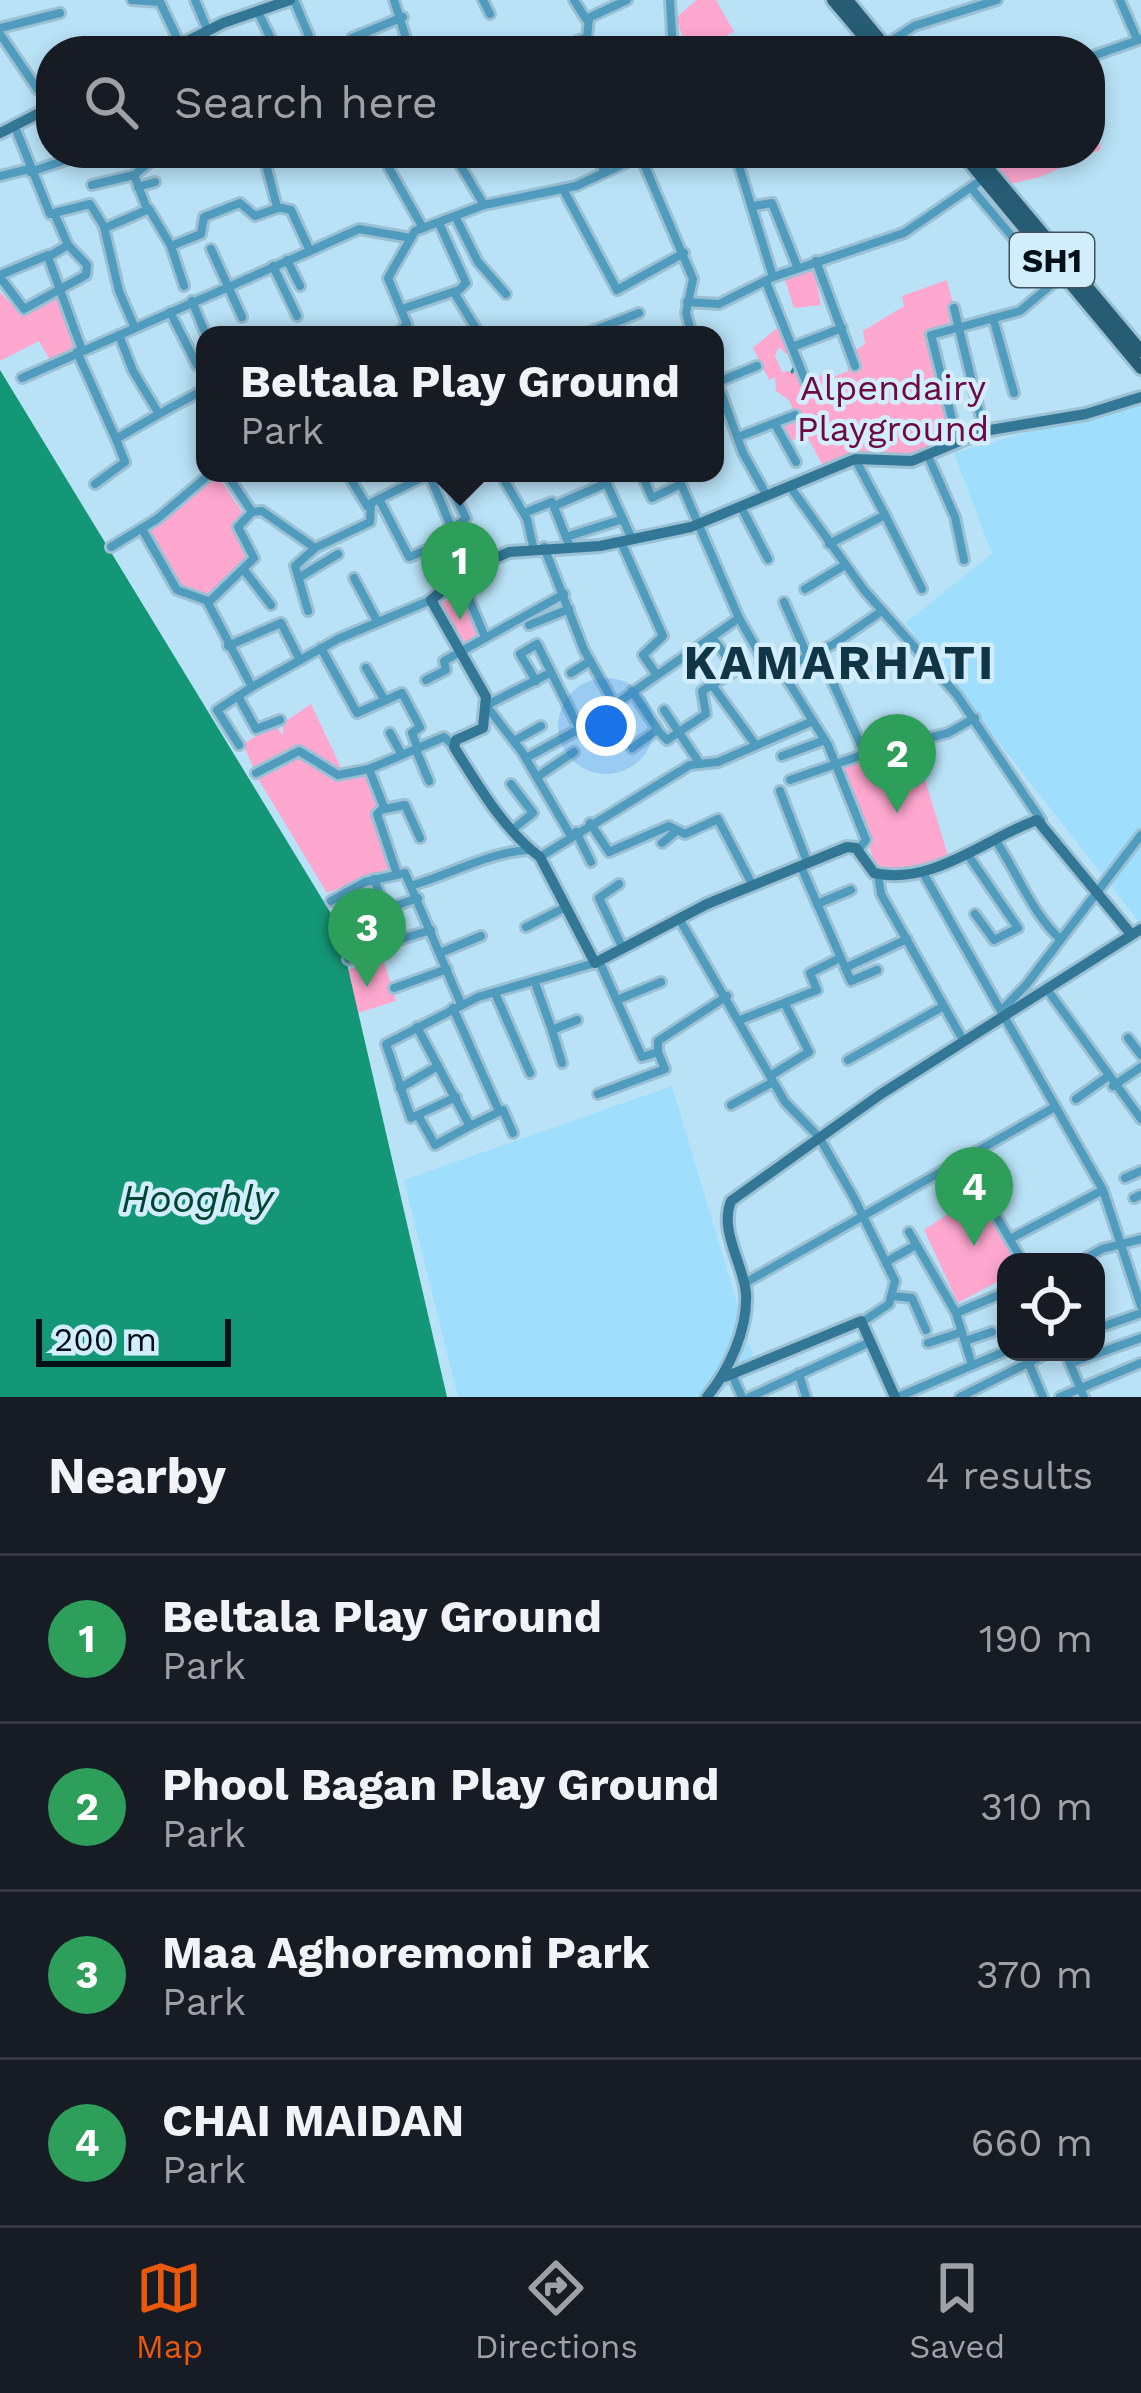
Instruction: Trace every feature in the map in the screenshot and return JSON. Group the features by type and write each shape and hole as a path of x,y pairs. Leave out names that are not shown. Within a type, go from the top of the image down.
{"main road":[{"path":"833,0 870,36"},
{"path":"847,0 873,36"},
{"name":"SH1","path":"974,168 1141,351"},
{"name":"SH1","path":"986,168 1141,368"}],"street":[{"path":"131,0 160,2 170,36"},
{"path":"195,0 208,31"},
{"path":"198,36 292,0 309,36"},
{"path":"394,0 407,36"},
{"path":"483,0 490,14"},
{"path":"574,0 589,19 587,36"},
{"path":"589,19 627,0"},
{"path":"670,0 672,36"},
{"path":"901,36 914,26 998,0"},
{"path":"1105,51 1139,39 1120,0"},
{"path":"36,88 4,56 0,31 60,13"},
{"path":"259,14 270,36"},
{"path":"357,36 404,17"},
{"path":"0,133 36,115"},
{"path":"15,127 46,210 55,215 88,273 22,310 0,276 68,244"},
{"path":"0,176 40,168"},
{"path":"92,185 134,175 139,168"},
{"path":"269,168 278,208"},
{"path":"389,168 423,229"},
{"path":"462,168 484,205"},
{"path":"409,326 388,279 411,238 484,205 563,189 608,168"},
{"path":"650,168 694,285 687,302 691,326"},
{"path":"740,168 770,280 806,382"},
{"path":"134,175 171,246 184,286"},
{"path":"687,302 719,304 797,266 904,233 983,179"},
{"path":"138,188 155,182"},
{"path":"563,189 617,290 685,254"},
{"path":"971,189 1052,284"},
{"path":"171,246 201,234 204,217 240,203 256,216 278,208 291,210 310,251"},
{"path":"754,206 772,203 797,266"},
{"path":"55,215 89,204 104,227 119,291 135,328"},
{"path":"104,227 148,209"},
{"path":"455,216 478,262 506,295"},
{"path":"439,223 466,283 455,294 475,326"},
{"path":"22,378 358,229 411,238"},
{"path":"211,249 242,317"},
{"path":"49,254 80,351 125,462 95,484"},
{"path":"287,260 300,286"},
{"path":"816,261 855,366"},
{"path":"272,266 297,316"},
{"path":"958,444 931,337 958,325 1023,310 1064,274"},
{"path":"402,309 459,291"},
{"path":"192,301 202,326"},
{"path":"954,308 984,431"},
{"path":"170,312 196,363"},
{"path":"606,326 639,314"},
{"path":"993,317 1014,393"},
{"path":"792,347 842,328"},
{"path":"119,334 133,371 159,414"},
{"path":"724,376 757,366"},
{"path":"116,439 196,393"},
{"path":"239,746 217,710 321,648 431,600 457,577 494,557 568,542 626,541 698,525 855,459 904,462 984,431 1087,414 1141,397"},
{"path":"724,400 767,496"},
{"path":"738,437 795,415"},
{"path":"775,424 796,462"},
{"path":"928,456 956,517 964,560"},
{"path":"855,459 922,589"},
{"path":"112,547 200,482"},
{"path":"232,482 252,512"},
{"path":"308,611 296,565 315,548 370,522 368,508 352,482"},
{"path":"368,508 414,482"},
{"path":"433,482 452,529"},
{"path":"438,558 452,529 466,518 448,482"},
{"path":"505,482 614,704"},
{"path":"554,506 597,482"},
{"path":"606,482 662,636 643,655 656,674"},
{"path":"645,482 652,498 680,483 739,618 771,674 819,652 882,611"},
{"path":"728,1376 740,1331 743,1284 727,1220 731,1202 1002,1014 1049,992 1136,932 1095,890 1041,820 974,718 845,565 790,488"},
{"path":"379,499 409,556 428,548 457,577 485,637"},
{"path":"524,513 550,501 568,542"},
{"path":"741,507 768,559"},
{"path":"208,601 254,556 238,527 252,512 261,511 315,548"},
{"path":"830,544 885,515"},
{"path":"568,542 623,519"},
{"path":"142,529 177,590 208,601 251,687"},
{"path":"300,577 338,554"},
{"path":"806,589 845,565"},
{"path":"244,570 272,605"},
{"path":"354,578 377,621"},
{"path":"426,680 446,670 444,661 564,594"},
{"path":"431,600 487,706 526,758 591,862"},
{"path":"784,602 808,657"},
{"path":"529,625 569,609"},
{"path":"526,758 579,728 739,618"},
{"path":"228,646 281,623 300,660"},
{"path":"632,691 666,740 706,714 702,693 736,669 712,637"},
{"path":"536,681 520,654 537,644 579,728"},
{"path":"321,648 356,712 402,693 420,727 412,733 430,781"},
{"path":"819,652 865,754"},
{"path":"571,673 590,661"},
{"path":"366,668 384,699"},
{"path":"781,670 837,765 866,840 858,850"},
{"path":"487,706 548,674"},
{"path":"712,685 755,744"},
{"path":"238,696 256,730 280,720"},
{"path":"454,746 482,729 487,706"},
{"path":"664,710 701,764"},
{"path":"790,780 865,754 948,734 974,718"},
{"path":"413,885 468,870 500,853 534,854 667,777 814,721"},
{"path":"514,741 541,726"},
{"path":"632,748 658,730"},
{"path":"390,733 402,755"},
{"path":"256,773 299,751 336,775 369,769 446,737 534,854 617,1000 642,1057 658,1052"},
{"path":"782,757 825,740"},
{"path":"537,777 574,752"},
{"path":"369,769 384,809"},
{"path":"511,784 533,812 512,830"},
{"path":"780,791 842,963 852,981 877,970"},
{"path":"420,838 405,806 377,814 397,871 413,885 457,1006 513,1133"},
{"path":"662,843 674,833 698,832 719,820 754,887"},
{"path":"878,875 921,870 968,855 1041,820"},
{"path":"590,823 608,852 669,826 674,833"},
{"path":"1002,1014 1141,836"},
{"path":"996,841 1030,892 1037,913 1060,939"},
{"path":"456,1096 419,1117 409,1117 385,1046 457,1006 597,963 681,922 706,904 850,846 878,875 881,894 963,1040"},
{"path":"968,855 1018,929 994,940 975,914"},
{"path":"921,870 1103,1190 1137,1282 1141,1309 1105,1325"},
{"path":"331,901 397,871"},
{"path":"374,879 399,941 431,930"},
{"path":"619,884 599,898 624,951"},
{"path":"817,904 851,890"},
{"path":"348,959 371,948 349,891"},
{"path":"386,910 418,898"},
{"path":"526,927 566,907"},
{"path":"340,931 360,920"},
{"path":"681,922 771,1079 819,1137 895,1281 893,1296 862,1322 728,1376 709,1396"},
{"path":"440,953 481,936"},
{"path":"740,1020 818,990 810,974 907,939"},
{"path":"394,988 447,969"},
{"path":"617,1000 661,982"},
{"path":"535,983 562,1064"},
{"path":"1049,992 1141,1119"},
{"path":"495,993 530,1073"},
{"path":"598,1094 664,1071 658,1041 727,996"},
{"path":"731,1105 809,1052 785,1004"},
{"path":"848,1060 942,1007"},
{"path":"552,1030 577,1020"},
{"path":"417,1027 470,1126"},
{"path":"1128,1038 1141,1055"},
{"path":"400,1088 438,1066"},
{"path":"1076,1100 1141,1067"},
{"path":"743,1284 865,1220 1055,1107"},
{"path":"419,1117 434,1145 500,1111"},
{"path":"964,1161 1018,1253"},
{"path":"1125,1178 1141,1172"},
{"path":"1010,1239 1103,1190"},
{"path":"909,1232 956,1312 972,1365"},
{"path":"1100,1253 1141,1239"},
{"path":"886,1262 916,1245"},
{"path":"893,1296 912,1298 926,1330"},
{"path":"956,1312 997,1296"},
{"path":"862,1322 896,1397 997,1355"},
{"path":"928,1343 992,1332"},
{"path":"1083,1392 1071,1363 1141,1338"},
{"path":"728,1376 746,1397 872,1341"},
{"path":"1028,1361 1043,1397"},
{"path":"960,1397 1035,1361"},
{"path":"1060,1397 1083,1392 1141,1363"},
{"path":"799,1374 806,1397"}],"shaded area":[{"path":"1138,401 1141,924 905,623 992,554 954,453"},
{"path":"672,1086 754,1360 716,1397 458,1397 404,1180"}],"green space":[{"path":"696,0 716,0 734,32 683,36 676,18"},
{"path":"996,168 1060,168 1040,177 1010,184"},
{"path":"813,263 821,305 794,308 783,274"},
{"name":"Alpendairy Playground","path":"947,280 958,325 930,332 955,442 898,460 824,468 806,434 787,443 779,428 796,417 753,348 783,323 793,351 786,354 779,347 775,356 782,372 800,370 808,387 825,372 835,376 848,371 847,364 856,367 855,351 865,344 863,331 904,306 902,296"},
{"path":"0,292 21,314 58,292 80,350 51,362 39,341 0,361"},
{"path":"205,482 222,482 245,516 232,528 250,558 206,597 179,588 146,530"},
{"path":"462,591 482,634 460,650 438,605"},
{"path":"311,704 343,772 305,762 339,781 367,774 392,867 327,893 257,777 296,757 255,771 243,744 275,724 283,736 283,723"},
{"path":"915,746 949,859 878,873 842,768"},
{"path":"383,959 396,1001 351,1015 341,972"},
{"path":"983,1191 1020,1253 997,1253 997,1282 958,1303 924,1230"}],"water":[{"name":"Hooghly","path":"0,370 338,925 447,1397 0,1397"}],"waterway":[{"path":"792,372 797,362"}],"place":[{"name":"Beltala Play Ground","path":"460,620"},
{"name":"Phool Bagan Play Ground","path":"897,813"},
{"name":"Maa Aghoremoni Park","path":"367,987"},
{"name":"CHAI MAIDAN","path":"974,1246"}],"district":[{"name":"KAMARHATI","path":"840,662"}]}
